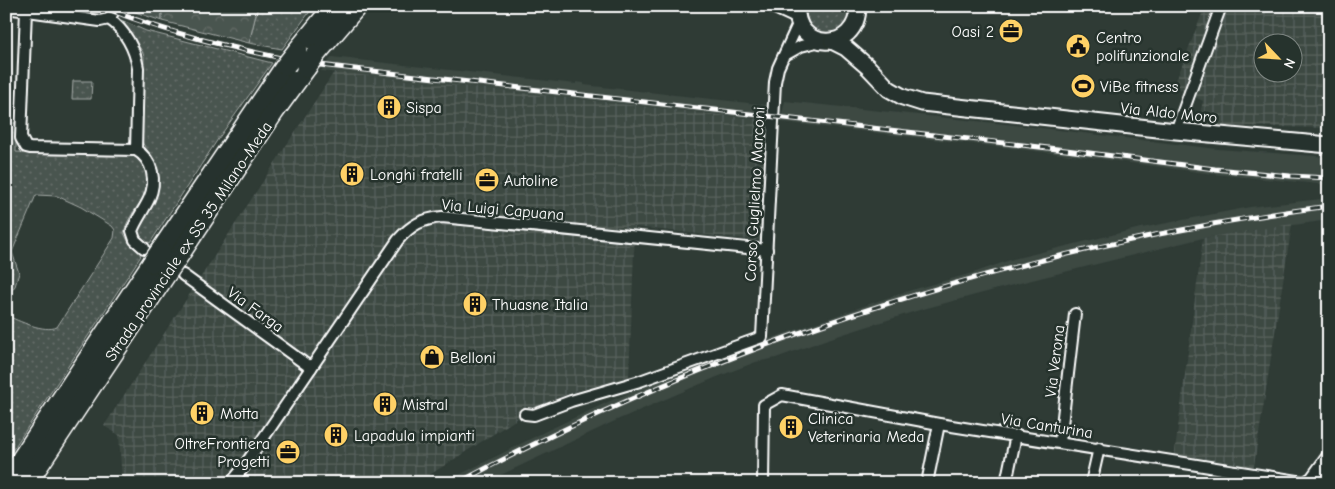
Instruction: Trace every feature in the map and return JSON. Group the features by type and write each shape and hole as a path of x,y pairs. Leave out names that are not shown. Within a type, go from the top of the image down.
{"highway":[{"name":"Strada provinciale ex SS 35 Milano-Meda","path":"27,483 291,58 334,6"},
{"name":"Strada provinciale ex SS 35 Milano-Meda","path":"6,482 311,61 357,6"}],"street":[{"path":"6,8 100,21 109,19 117,6"},
{"path":"770,6 798,16"},
{"path":"785,55 801,46 842,38 850,32 855,24 858,6"},
{"path":"1176,131 1221,6"},
{"path":"26,10 21,133 22,143 30,148 136,150 137,56 130,42 109,19"},
{"name":"Via Aldo Moro","path":"798,16 807,34 846,48 889,88 903,97 922,103 1176,131 1329,145"},
{"name":"Corso Guglielmo Marconi","path":"525,414 534,416 571,401 640,381 762,337 775,82 778,68 785,55 798,16"},
{"name":"Via Aldo Moro","path":"855,24 858,42 868,67"},
{"name":"Via Farga","path":"136,150 146,157 151,165 152,189 150,199 132,231 135,240 311,368"},
{"name":"Via Luigi Capuana","path":"231,483 398,240 406,230 417,223 429,218 442,217 767,250"},
{"name":"Via Verona","path":"1060,442 1075,314"},
{"name":"Via Canturina","path":"763,483 764,405 782,395 939,424 1099,448 1308,483"},
{"path":"927,483 939,424"},
{"path":"1006,483 1016,435"},
{"path":"1091,483 1099,448"},
{"path":"1308,483 1313,480 1329,458"}],"shaded area":[{"path":"1205,6 1329,6 1329,128 1215,126 1199,118 1203,101 1174,86"},
{"path":"332,57 576,84 576,82 584,83 584,85 767,105 766,120 321,71"},
{"path":"334,72 766,120 761,241 635,227 629,377 570,393 534,408 417,483 122,483 119,435 104,426"},
{"path":"785,101 1218,149 1329,157 1329,185 1213,174 1079,156 780,122"},
{"path":"1329,198 1329,220 1203,238 916,311 776,358 756,362 717,377 617,420 484,483 443,483 546,431 675,373 901,293 976,272 1013,259 1136,229 1250,207"},
{"path":"1292,224 1253,472 1174,458 1203,238"}],"green space":[{"path":"129,6 162,6 162,21 126,9"},
{"path":"162,6 258,6 249,43 162,21"},
{"path":"258,6 314,6 282,49 249,43"},
{"path":"805,6 852,6 851,22 831,37 815,33 805,19"},
{"path":"121,20 146,31 272,63 218,139 150,243 146,244 139,236 137,228 154,168 153,160 142,142 144,56"},
{"path":"73,81 92,81 91,99 72,99"},
{"path":"6,123 16,123 16,152 132,156 144,164 148,179 144,196 131,216 124,233 129,243 141,252 141,256 6,460 6,315 39,327 57,327 114,238 115,230 112,226 81,207 57,196 36,195 12,252 19,273 15,286 6,298"}],"railway":[{"path":"100,6 178,33 311,64 1066,150 1215,169 1329,178"},
{"path":"458,483 561,431 665,385 772,343 881,306 991,273 1103,246 1216,223 1329,206"}],"place":[{"name":"Oasi 2","path":"1011,31"},
{"name":"Centro polifunzionale","path":"1078,46"},
{"name":"ViBe fitness","path":"1083,86"},
{"name":"Sispa","path":"389,107"},
{"name":"Longhi fratelli","path":"352,174"},
{"name":"Autoline","path":"487,180"},
{"name":"Thuasne Italia","path":"475,304"},
{"name":"Belloni","path":"432,357"},
{"name":"Mistral","path":"385,404"},
{"name":"Motta","path":"202,413"},
{"name":"Clinica Veterinaria Meda","path":"791,427"},
{"name":"Lapadula impianti","path":"336,435"},
{"name":"OltreFrontiera Progetti","path":"288,452"}]}
